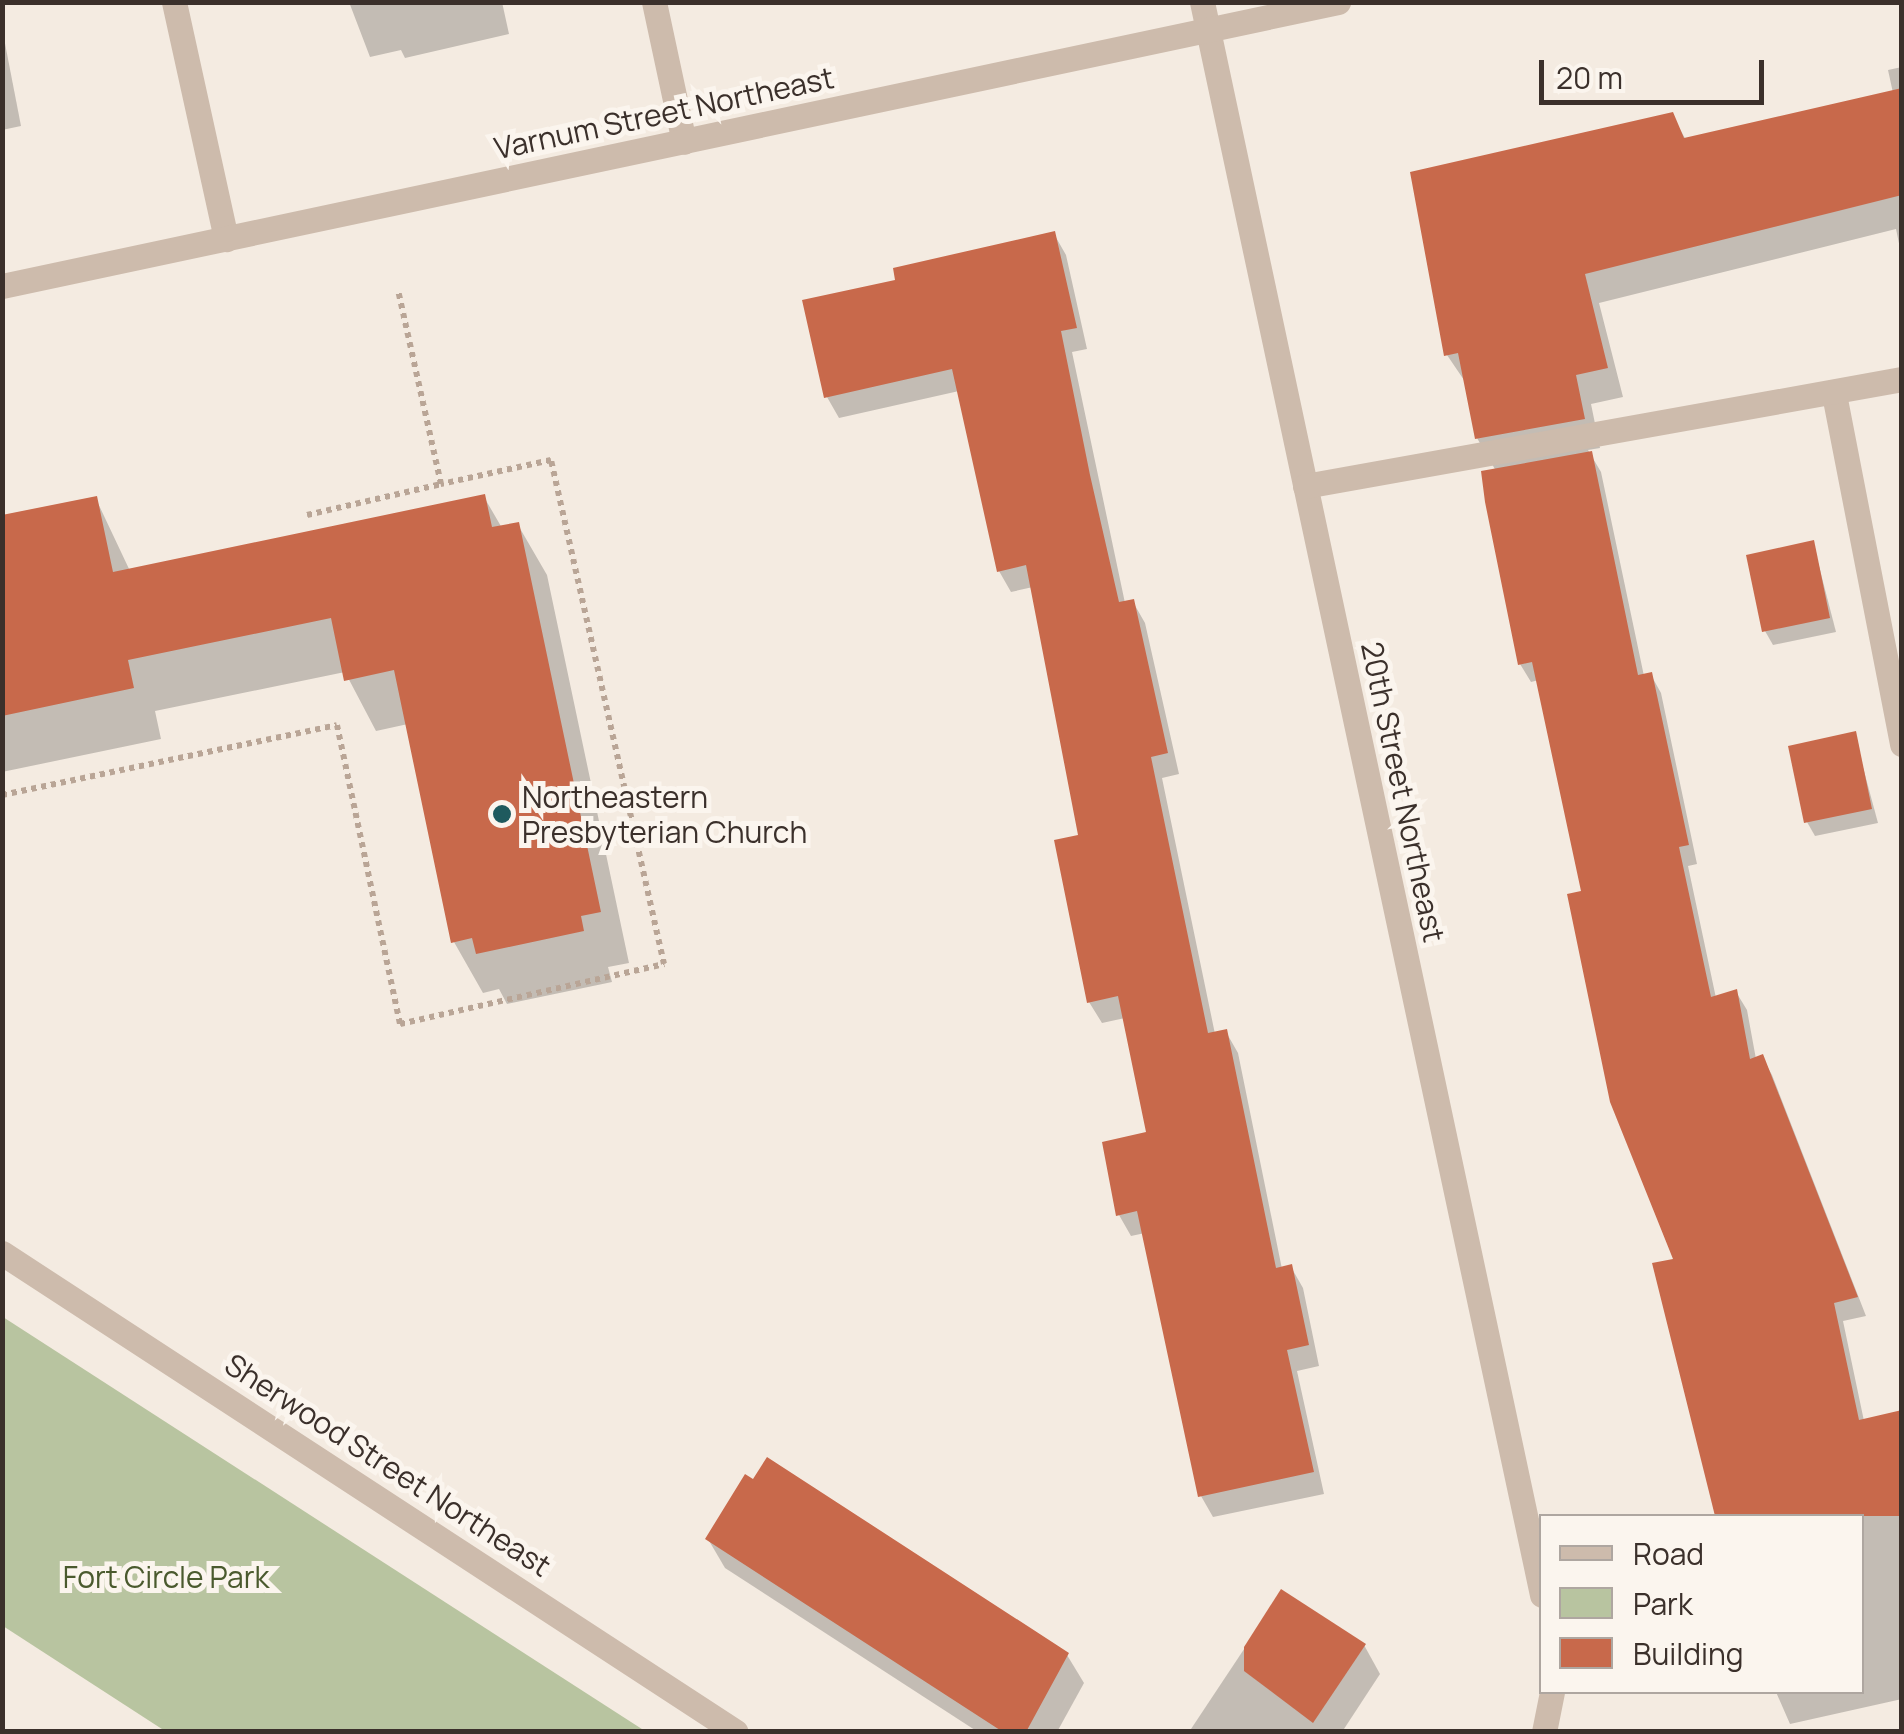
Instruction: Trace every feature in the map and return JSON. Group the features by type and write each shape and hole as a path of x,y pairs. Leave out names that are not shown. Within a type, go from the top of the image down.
{"street":[{"path":"174,2 226,239"},
{"path":"654,2 684,142"},
{"name":"20th Street Northeast","path":"1202,2 1539,1581"},
{"name":"Varnum Street Northeast","path":"2,286 1338,2"},
{"path":"1305,486 1902,380"},
{"path":"1834,394 1902,744"},
{"name":"Sherwood Street Northeast","path":"2,1253 736,1732"},
{"path":"1544,1732 1552,1694"}],"path":[{"path":"398,290 441,484"},
{"path":"2,795 337,725 400,1024 664,964 551,460 307,516"}],"green space":[{"name":"Fort Circle Park","path":"2,1317 645,1731 165,1731 3,1626"}],"building":[{"path":"1902,88 1902,195 1585,274 1608,368 1576,375 1585,419 1475,439 1458,353 1444,356 1410,172 1673,112 1684,138"},
{"path":"1055,231 1077,328 1061,331 1090,475 1119,602 1134,599 1168,753 1151,757 1208,1033 1227,1029 1276,1268 1292,1264 1309,1345 1287,1350 1314,1472 1198,1497 1137,1211 1116,1216 1102,1142 1146,1132 1118,996 1087,1003 1054,840 1078,835 1026,565 997,572 952,369 824,398 802,300 895,280 893,268"},
{"path":"1592,451 1638,675 1652,672 1689,845 1679,847 1711,997 1737,989 1750,1059 1763,1054 1858,1297 1834,1303 1859,1420 1902,1410 1902,1516 1715,1514 1652,1263 1673,1259 1610,1102 1567,894 1581,891 1532,662 1518,665 1481,471"},
{"name":"Northeastern Presbyterian Church","path":"485,494 492,527 519,522 601,912 581,916 584,931 476,954 472,938 451,943 394,670 344,681 331,618 128,660 134,688 2,716 2,515 97,496 113,572"},
{"path":"1814,540 1830,618 1762,632 1746,555"},
{"path":"1856,731 1872,809 1804,823 1788,746"},
{"path":"767,1457 1069,1653 1026,1732 1003,1732 705,1539 745,1474 753,1479"},
{"path":"1281,1589 1366,1644 1313,1723 1244,1671 1244,1647"}],"place":[{"name":"Northeastern Presbyterian Church","path":"502,814"}]}
